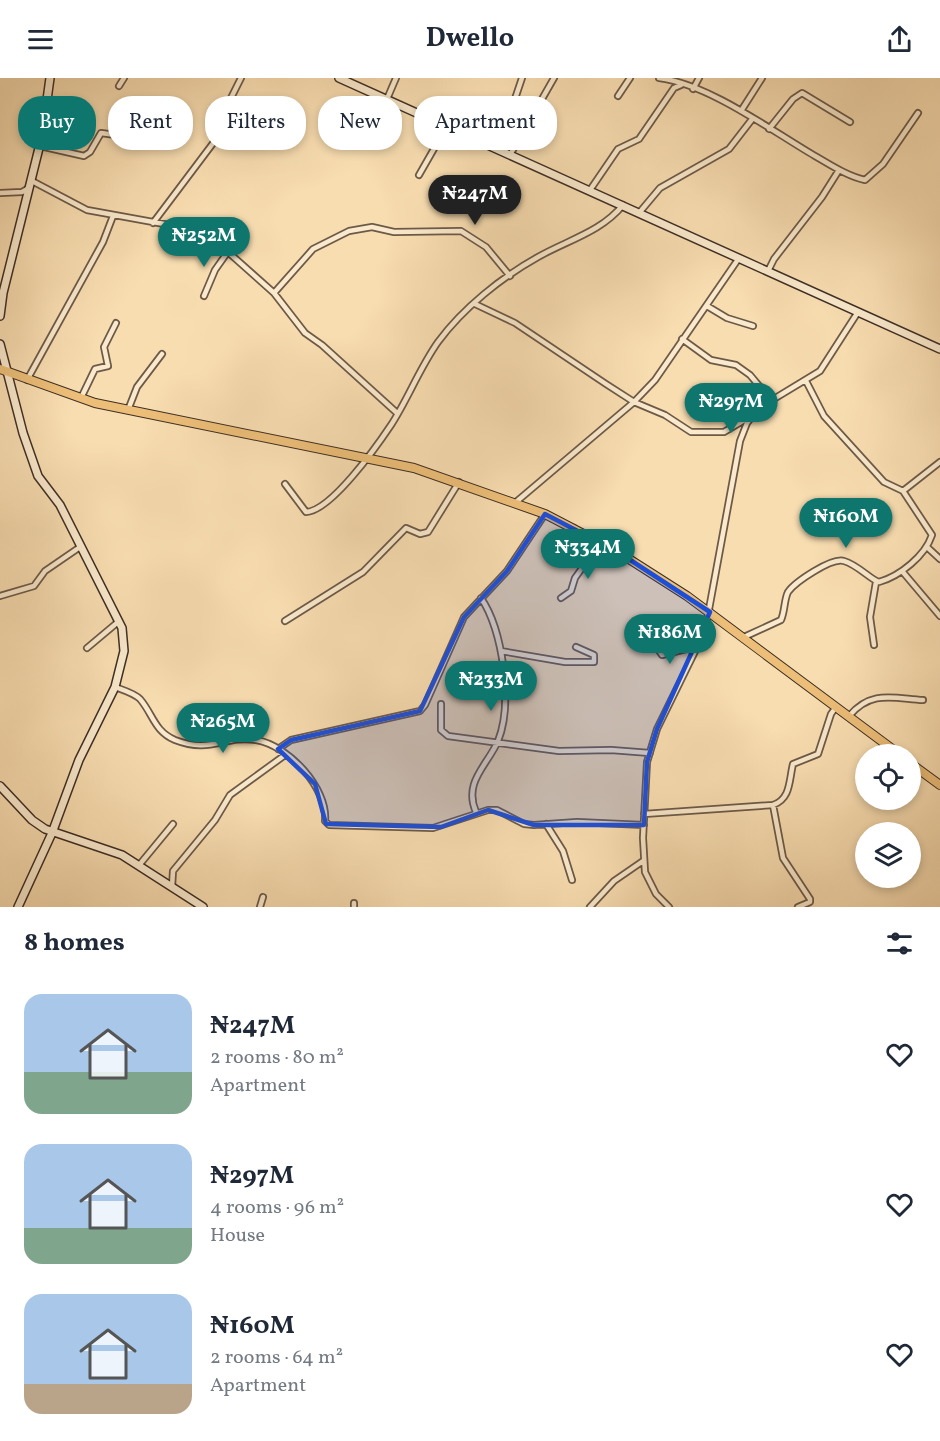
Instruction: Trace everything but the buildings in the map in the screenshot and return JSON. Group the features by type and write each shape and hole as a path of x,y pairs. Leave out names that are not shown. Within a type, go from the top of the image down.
{"main road":[{"path":"50,78 50,96"},
{"path":"345,79 381,96"},
{"path":"0,316 3,293 39,150"},
{"path":"500,150 940,349"},
{"path":"0,344 4,371 38,476 60,505 118,622 124,651 115,687 79,760 52,833 18,907"},
{"path":"4,371 80,399 367,457 459,482 516,502 601,542 654,574 710,612 886,744"},
{"path":"921,771 940,785"},
{"path":"0,786 32,820 52,833 106,848 140,864 191,904 203,907"}],"street":[{"path":"119,86 124,78"},
{"path":"153,223 214,142 225,110 241,78"},
{"path":"388,96 396,78"},
{"path":"516,96 522,78"},
{"path":"510,154 554,78"},
{"path":"618,96 630,78"},
{"path":"659,78 666,78 693,88 741,111 839,170 867,180 883,164 918,113"},
{"path":"693,88 699,78"},
{"path":"741,111 762,78"},
{"path":"590,190 618,149 639,139 674,88 681,85"},
{"path":"768,129 793,99 802,93 850,122"},
{"path":"639,213 660,188 729,149 753,118"},
{"path":"96,142 101,133 108,134"},
{"path":"58,150 84,156 91,150"},
{"path":"419,175 433,150"},
{"path":"768,271 774,259 822,197 839,170"},
{"path":"0,193 22,192 32,184 78,207 113,216 201,231 274,293 305,333 322,345 397,413"},
{"path":"285,484 302,508 309,512 344,485 367,457 397,413 418,373 440,340 475,304 537,258 601,226 623,205"},
{"path":"27,380 103,242 113,216"},
{"path":"274,293 313,249 349,231 372,227 394,232 461,231 486,247 510,276"},
{"path":"204,296 215,270 227,253"},
{"path":"516,502 634,402 656,380 739,258"},
{"path":"475,304 529,331 574,364 634,402 665,415 693,433 724,432 771,400 820,371 858,312"},
{"path":"707,306 727,318 753,326"},
{"path":"80,399 95,369 108,366 104,346 116,323"},
{"path":"682,339 711,360 736,365 750,375 771,400"},
{"path":"128,410 137,387 162,354"},
{"path":"806,381 824,416 843,439 884,482 903,491 909,504 931,530 932,535 927,547 902,571 887,580 876,582"},
{"path":"669,907 648,882 643,861 644,814 650,753 657,729 698,645 710,612 740,441 753,414"},
{"path":"903,491 940,462"},
{"path":"285,621 363,572 406,528 424,535 429,532 459,482"},
{"path":"278,749 291,740 420,711 425,705 464,617 507,572 544,514"},
{"path":"550,554 574,528"},
{"path":"561,598 568,595 575,578 601,542"},
{"path":"0,596 34,586 45,571 80,547"},
{"path":"927,547 940,559"},
{"path":"744,637 782,620 788,593 794,586 830,562 842,560 853,564 863,569 876,582"},
{"path":"902,571 940,616"},
{"path":"874,645 870,617 876,582"},
{"path":"476,812 472,802 475,780 497,743 505,670 493,619 481,598"},
{"path":"87,648 118,622"},
{"path":"656,645 662,655 698,645"},
{"path":"501,651 565,662 594,662 594,655 576,647"},
{"path":"115,687 137,697 158,729 172,739 206,747 238,740 257,740 278,749 301,766 315,784 324,807 325,821 329,825 433,828 476,812 497,810 524,824 546,825 578,822 644,825"},
{"path":"849,716 858,705 871,698 923,700"},
{"path":"441,704 441,730 444,735 490,744 559,751 611,750 650,753"},
{"path":"644,814 773,805 783,801 787,795 793,764 818,754 831,714 836,706"},
{"path":"172,887 173,871 215,820 230,795 285,755"},
{"path":"773,805 783,858 810,899 810,902 798,907"},
{"path":"140,864 173,824"},
{"path":"546,825 563,851 572,880"},
{"path":"590,907 614,881 643,861"},
{"path":"260,907 263,897"}],"highlighted area":[{"path":"545,514 618,552 710,612 657,729 647,762 644,825 534,825 488,810 441,827 326,824 315,784 278,749 291,740 420,711 464,617 507,571"}]}
